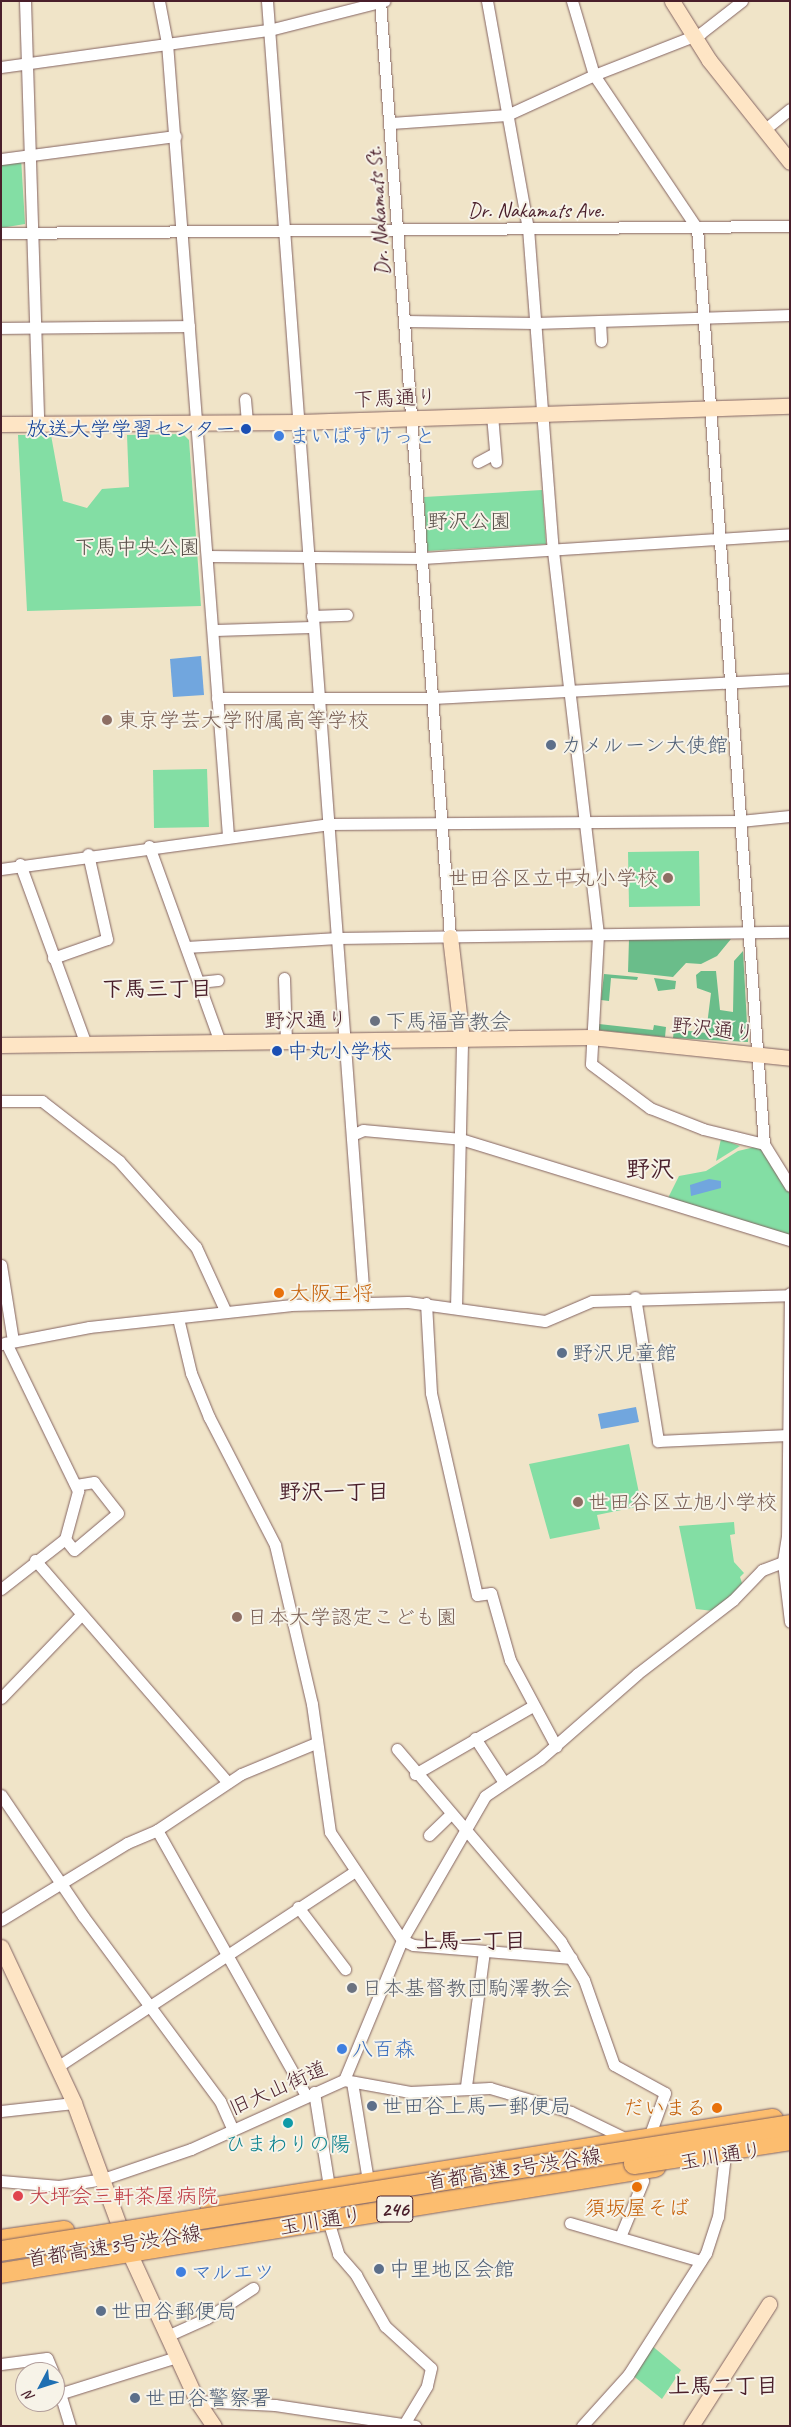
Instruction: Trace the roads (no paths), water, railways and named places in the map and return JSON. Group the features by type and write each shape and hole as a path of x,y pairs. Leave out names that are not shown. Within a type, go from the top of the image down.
{"highway":[{"name":"玉川通り","path":"1,2240 790,2116"},
{"name":"首都高速3号渋谷線","path":"1,2251 790,2125"},
{"name":"首都高速3号渋谷線","path":"1,2264 790,2140"},
{"name":"玉川通り","path":"1,2273 128,2250 327,2220 790,2145"}],"street":[{"path":"24,1 38,424"},
{"path":"159,1 167,43 228,835"},
{"path":"267,1 364,1301"},
{"path":"487,1 528,228 553,551 598,935 591,1064 628,1094 703,1128 764,1144"},
{"path":"572,1 594,75 697,228 764,1144 790,1186"},
{"path":"672,1 694,36 790,162"},
{"path":"391,123 507,114 594,75 694,36 742,1"},
{"path":"1,67 26,61 269,30 381,2"},
{"name":"Dr. Nakamats St.","path":"381,2 450,937"},
{"path":"764,130 790,108"},
{"path":"1,158 174,136"},
{"name":"Dr. Nakamats Ave.","path":"1,233 790,226"},
{"path":"406,321 535,323 790,315"},
{"path":"600,321 601,342"},
{"path":"1,328 189,326"},
{"path":"245,399 247,422"},
{"name":"下馬通り","path":"1,424 299,422 790,406"},
{"path":"478,462 495,457 492,415"},
{"path":"207,556 308,559 423,558 790,534"},
{"path":"213,630 313,622 347,615"},
{"path":"217,698 433,698 790,679"},
{"path":"1,869 20,864 88,854 328,824 740,821 790,816"},
{"path":"149,846 220,1042"},
{"path":"54,958 107,939 88,854"},
{"path":"20,864 86,1044"},
{"path":"563,876 591,874"},
{"path":"186,946 338,938 790,932"},
{"path":"450,937 462,1039 456,1308"},
{"path":"284,978 286,1042"},
{"path":"199,982 218,980"},
{"name":"野沢通り","path":"1,1046 591,1037 790,1058"},
{"path":"1,1100 47,1104 119,1161 187,1234 225,1310"},
{"path":"352,1135 363,1130 461,1140 790,1240"},
{"path":"1,1265 7,1343 76,1485 65,1539 34,1560 1,1590"},
{"path":"635,1297 658,1441 788,1435"},
{"path":"7,1343 225,1310 364,1301 426,1304 534,1320 552,1320 592,1301 635,1297 789,1300 788,1536 783,1562 790,1622"},
{"path":"426,1304 431,1393 477,1595 491,1593 510,1660 556,1746"},
{"path":"178,1318 190,1373 274,1546 312,1704 330,1832 402,1940 413,1945 571,1958"},
{"path":"65,1539 74,1550 118,1513 94,1482 76,1485"},
{"path":"34,1560 80,1616 227,1782"},
{"path":"368,2181 348,2081 402,1940 464,1828 485,1796 556,1746 647,1665 733,1600 762,1570 783,1562"},
{"path":"1,1698 80,1616"},
{"path":"415,1774 533,1706"},
{"path":"475,1738 503,1782"},
{"path":"1,1920 63,1885 120,1847 158,1830 227,1782 266,1761 316,1743"},
{"path":"397,1749 415,1774 464,1828 571,1958 584,1980 614,2065 665,2092 649,2137"},
{"path":"1,1795 148,2007 220,2101 232,2128"},
{"path":"429,1835 451,1814"},
{"path":"158,1830 226,1954 310,2094 331,2187 327,2220 338,2254 356,2275 385,2326 431,2368 427,2386 408,2424 276,2405 197,2401"},
{"path":"57,2067 226,1954 355,1871"},
{"path":"298,1907 345,1969"},
{"path":"1,1947 74,2103 128,2250 197,2401 214,2426"},
{"path":"466,2086 484,1951"},
{"name":"旧大山街道","path":"1,2181 59,2186 103,2179 184,2152 232,2128 310,2094 348,2081 410,2092 466,2086 498,2090 571,2112 628,2140"},
{"path":"1,2111 74,2103"},
{"path":"582,2426 628,2375 701,2261 718,2217 725,2155"},
{"path":"620,2237 642,2180"},
{"path":"570,2223 701,2261"},
{"path":"167,2336 208,2318 253,2288"},
{"path":"691,2426 768,2304"},
{"path":"65,2391 177,2357"},
{"path":"16,2362 47,2358 49,2362"},
{"path":"1,2364 15,2362"},
{"path":"65,2405 70,2426"}],"water":[{"path":"201,656 204,695 173,697 170,659"},
{"path":"709,1179 721,1181 721,1188 691,1196 690,1185"},
{"path":"636,1407 639,1422 601,1429 598,1414"}],"place":[{"name":"放送大学学習センター","path":"246,429"},
{"name":"まいばすけっと","path":"279,436"},
{"name":"東京学芸大学附属高等学校","path":"107,720"},
{"name":"カメルーン大使館","path":"551,745"},
{"name":"世田谷区立中丸小学校","path":"668,878"},
{"name":"下馬福音教会","path":"375,1021"},
{"name":"中丸小学校","path":"277,1051"},
{"name":"大阪王将","path":"279,1293"},
{"name":"野沢児童館","path":"562,1353"},
{"name":"世田谷区立旭小学校","path":"578,1502"},
{"name":"日本大学認定こども園","path":"237,1617"},
{"name":"日本基督教団駒澤教会","path":"352,1988"},
{"name":"八百森","path":"342,2049"},
{"name":"世田谷上馬一郵便局","path":"372,2106"},
{"name":"だいまる","path":"717,2108"},
{"name":"ひまわりの陽","path":"288,2123"},
{"name":"須坂屋そば","path":"637,2187"},
{"name":"大坪会三軒茶屋病院","path":"18,2196"},
{"name":"中里地区会館","path":"379,2269"},
{"name":"マルエツ","path":"181,2272"},
{"name":"世田谷郵便局","path":"101,2311"},
{"name":"世田谷警察署","path":"135,2398"}],"district":[{"name":"下馬三丁目","path":"157,990"},
{"name":"野沢","path":"650,1170"},
{"name":"野沢一丁目","path":"334,1493"},
{"name":"上馬一丁目","path":"471,1942"},
{"name":"上馬二丁目","path":"723,2387"}],"park label":[{"name":"野沢公園","path":"469,521"},
{"name":"下馬中央公園","path":"137,547"}]}
